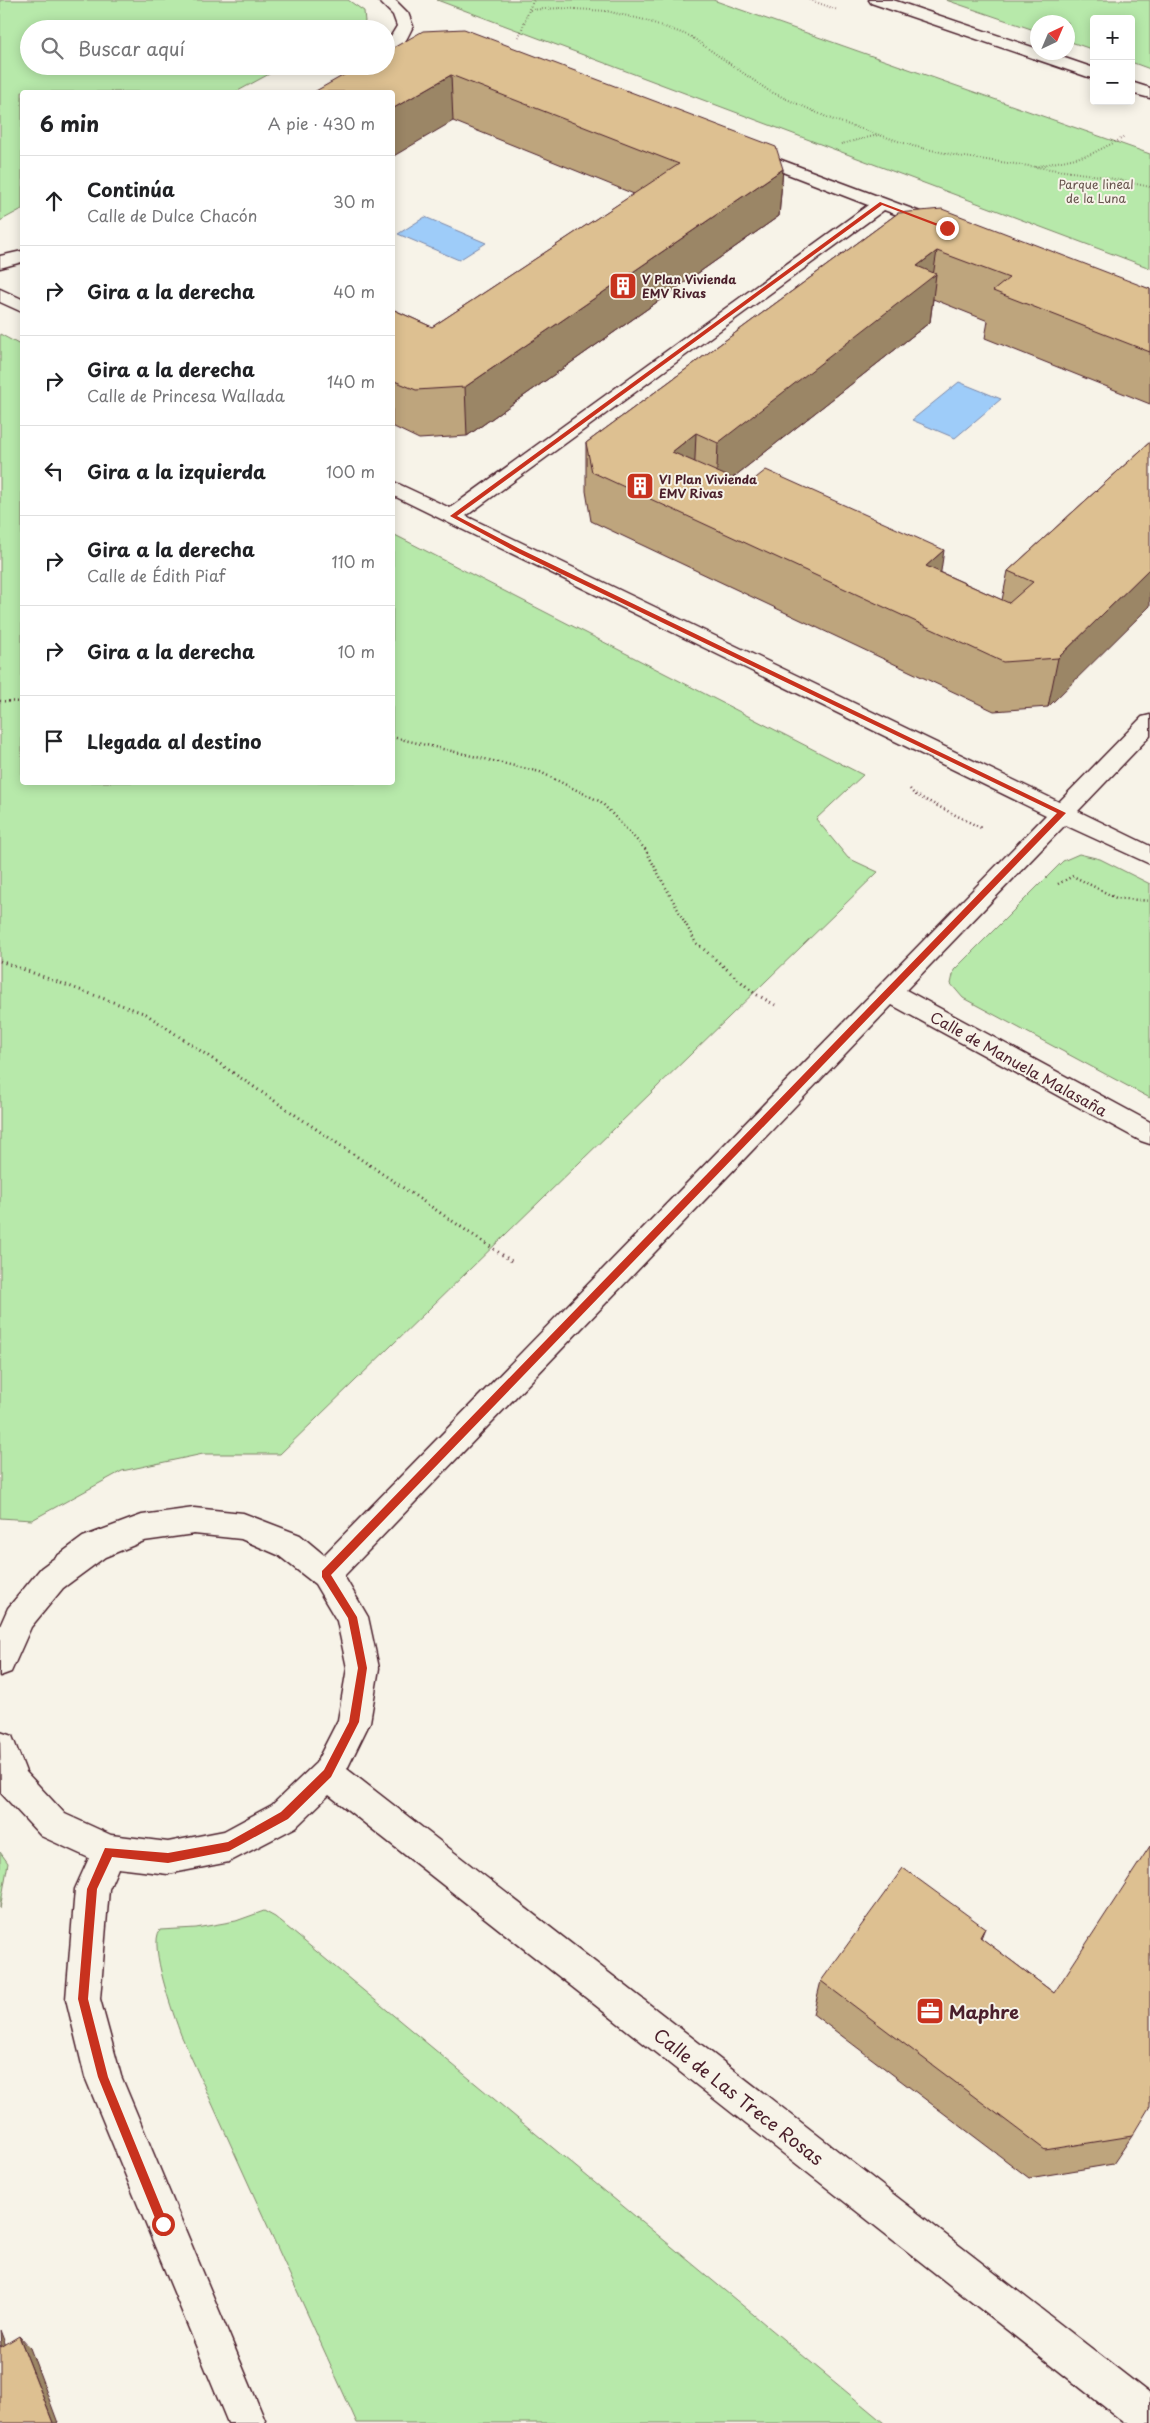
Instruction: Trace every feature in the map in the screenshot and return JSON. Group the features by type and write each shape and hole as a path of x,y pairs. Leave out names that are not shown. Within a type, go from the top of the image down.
{"street":[{"path":"386,0 400,13 405,26 395,44"},
{"path":"877,0 1090,73"},
{"path":"395,60 405,58"},
{"path":"1135,88 1150,93"},
{"path":"729,146 956,232"},
{"path":"453,516 882,203"},
{"path":"0,262 20,258"},
{"path":"0,295 20,305"},
{"path":"395,488 518,550 1150,856"},
{"path":"326,1574 1150,722"},
{"name":"Calle de Manuela Malasaña","path":"889,992 1150,1134"},
{"path":"0,1662 9,1616 52,1578 94,1547 142,1528 194,1520 243,1526 288,1545 326,1574 352,1617 363,1668 354,1722 328,1774 284,1816 229,1846 168,1858 109,1852 53,1825 13,1782 0,1747"},
{"name":"Calle de Las Trece Rosas","path":"328,1774 1149,2416"},
{"path":"109,1852 92,1889 83,1999 103,2077 247,2423"}],"path":[{"path":"519,38 534,0"},
{"path":"529,10 560,8 606,11 645,20 690,36 770,90 831,119 879,135 940,152 1100,176 1150,187"},
{"path":"836,145 879,135"},
{"path":"1032,167 1089,155 1125,137"},
{"path":"0,700 20,702"},
{"path":"395,738 540,772 601,802 645,849 696,943 754,993 775,1005"},
{"path":"1005,872 1049,890 1073,876 1116,898 1150,901"},
{"path":"0,961 146,1014 514,1262"}],"green space":[{"path":"0,0 348,0 364,11 365,20 20,20 20,75 267,75 240,90 20,90 20,210 0,221"},
{"name":"Parque lineal de la Luna","path":"437,0 713,0 1150,154 1150,268"},
{"path":"946,0 1150,0 1150,69 1135,63 1135,15 1090,15 1090,49 1075,43 1075,15 1030,15 1030,29"},
{"path":"0,334 20,345 20,785 395,785 395,535 863,775 816,819 848,858 878,872 280,1454 203,1454 122,1471 32,1520 0,1518"},
{"path":"1079,854 1100,859 1150,884 1150,1098 963,998 951,984 954,970 1063,861"},
{"path":"0,1852 8,1863 0,1909"},
{"path":"264,1911 275,1917 884,2423 357,2423 181,2035 163,1981 157,1950 157,1938 160,1930 196,1928 236,1921"}],"water":[{"path":"425,217 486,243 459,260 398,234"},
{"path":"959,382 1001,399 955,438 912,420"}],"building":[{"path":"464,29 776,147 783,169 465,387 416,390 395,381 395,310 432,327 679,164 451,75 395,107 395,90 318,90 344,75 395,75 395,47 423,31"},
{"path":"942,209 1150,289 1150,352 993,291 1009,278 937,251 917,266 936,274 718,443 696,433 672,452 747,485 766,470 944,550 926,566 1009,603 1033,582 1008,571 1150,442 1150,568 1058,658 1003,662 592,472 586,443 898,213"},
{"path":"1150,1846 1150,2106 1132,2136 1045,2150 821,1981 903,1868 985,1928 980,1937 1054,1993"},
{"path":"19,2336 53,2423 0,2423 0,2345 1,2347"}],"place":[{"name":"V Plan Vivienda EMV Rivas","path":"623,286"},
{"name":"VI Plan Vivienda EMV Rivas","path":"640,486"},
{"name":"Maphre","path":"930,2011"}],"route":[{"path":"163,2224 103,2077 83,1999 92,1889 109,1852 168,1858 229,1846 284,1816 328,1774 354,1722 363,1668 352,1617 326,1574 1062,813 518,550 453,516 882,203 947,228"}]}
